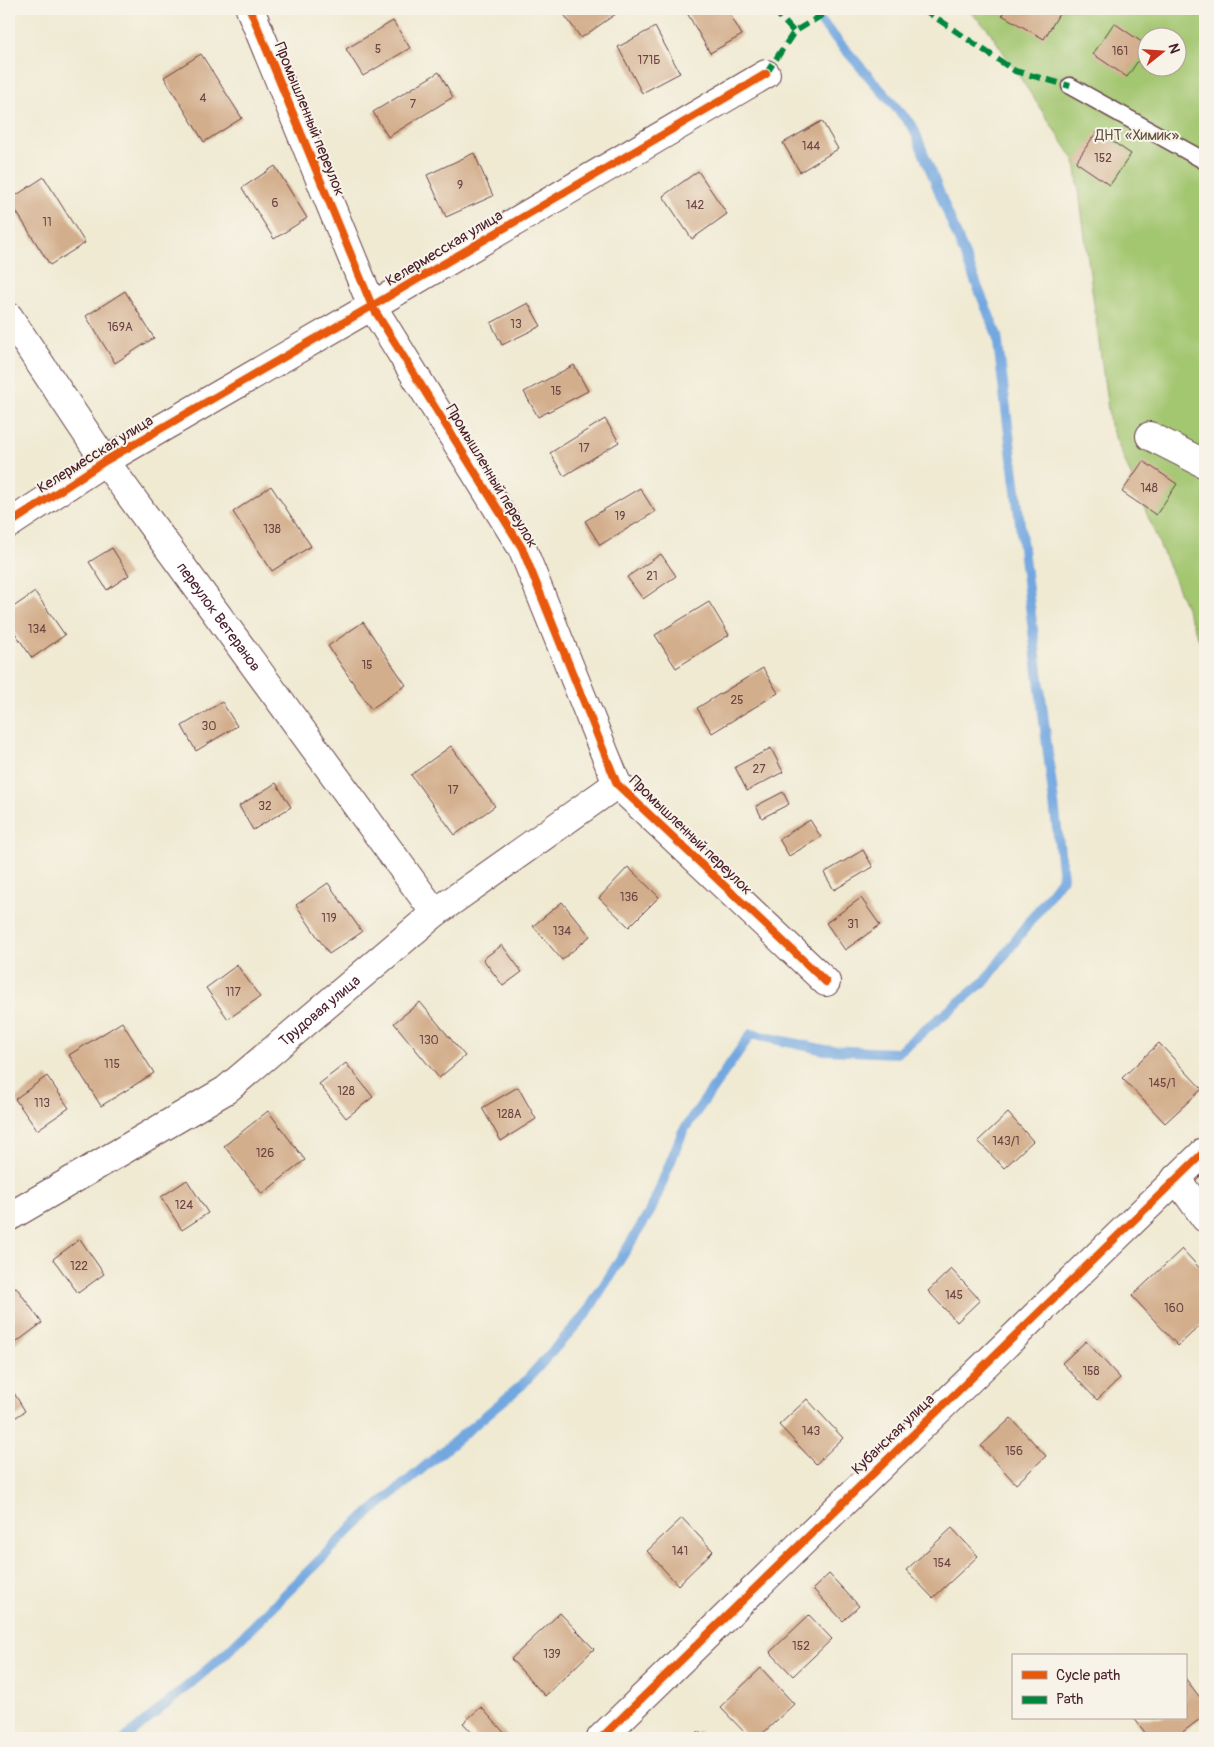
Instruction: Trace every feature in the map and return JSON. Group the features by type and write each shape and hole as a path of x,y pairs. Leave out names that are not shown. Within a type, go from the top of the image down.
{"street":[{"name":"Промышленный переулок","path":"250,9 372,306 522,548 617,784 826,982"},
{"name":"Келермесская улица","path":"9,524 105,461 766,74"},
{"name":"переулок Ветеранов","path":"9,317 105,461 435,913"},
{"path":"1150,436 1205,464"},
{"name":"Трудовая улица","path":"9,1217 226,1090 435,913 617,784"},
{"name":"Кубанская улица","path":"601,1738 1205,1151"},
{"path":"1176,1178 1205,1218"}],"lane":[{"path":"1070,86 1205,162"}],"green space":[{"name":"ДНТ «Химик»","path":"967,9 1205,9 1205,654 1110,425 1075,161 988,29"}],"building":[{"path":"560,9 623,9 581,38"},
{"path":"691,9 727,9 742,35 710,53 686,11"},
{"path":"1005,9 1062,9 1044,39 1002,15"},
{"path":"393,21 410,48 363,76 346,49"},
{"path":"1114,23 1136,38 1136,64 1127,77 1093,54"},
{"path":"655,27 680,73 642,93 618,47"},
{"path":"201,54 242,118 204,142 164,77"},
{"path":"439,72 453,97 388,137 373,112"},
{"path":"822,121 838,149 800,172 783,143"},
{"path":"1097,131 1131,154 1110,185 1076,162"},
{"path":"474,153 493,196 446,217 427,175"},
{"path":"275,166 307,218 274,239 242,188"},
{"path":"698,171 727,214 692,239 663,196"},
{"path":"44,177 85,243 50,265 9,200"},
{"path":"125,291 154,338 115,363 86,316"},
{"path":"528,303 541,326 502,345 491,323"},
{"path":"574,365 588,391 538,417 524,392"},
{"path":"605,419 619,442 564,476 550,453"},
{"path":"1143,461 1177,484 1156,515 1122,492"},
{"path":"271,486 311,546 272,571 233,512"},
{"path":"640,488 655,512 600,545 585,521"},
{"path":"112,548 129,575 107,590 89,562"},
{"path":"661,554 676,576 643,599 627,577"},
{"path":"35,592 65,635 32,658 9,624 9,610"},
{"path":"709,602 729,635 676,668 655,635"},
{"path":"363,622 406,685 371,709 328,646"},
{"path":"763,668 778,693 712,733 697,708"},
{"path":"222,702 237,726 196,751 182,726"},
{"path":"451,746 495,806 455,835 411,775"},
{"path":"771,748 783,772 747,791 735,767"},
{"path":"276,783 291,807 253,830 239,806"},
{"path":"783,792 789,804 762,818 756,806"},
{"path":"810,820 821,837 789,856 779,839"},
{"path":"863,850 873,867 834,890 824,873"},
{"path":"628,867 659,897 629,927 599,898"},
{"path":"328,883 362,932 329,954 296,905"},
{"path":"861,898 880,925 845,950 826,923"},
{"path":"562,902 590,936 562,960 533,926"},
{"path":"502,945 522,972 503,986 483,959"},
{"path":"237,965 260,997 228,1019 206,988"},
{"path":"420,1002 465,1056 439,1078 394,1023"},
{"path":"122,1022 154,1073 101,1106 69,1055"},
{"path":"1159,1043 1202,1089 1165,1123 1122,1078"},
{"path":"346,1063 373,1097 346,1118 319,1084"},
{"path":"47,1076 69,1108 37,1130 15,1099"},
{"path":"518,1087 536,1119 501,1141 482,1108"},
{"path":"268,1111 305,1160 262,1194 224,1146"},
{"path":"1008,1113 1033,1141 1004,1168 978,1141"},
{"path":"187,1180 208,1213 182,1230 161,1197"},
{"path":"80,1239 104,1274 78,1293 53,1259"},
{"path":"1182,1249 1205,1274 1205,1321 1178,1346 1132,1296"},
{"path":"951,1269 980,1300 957,1322 928,1291"},
{"path":"16,1287 42,1323 14,1344 9,1337 9,1292"},
{"path":"1086,1341 1120,1378 1097,1400 1062,1363"},
{"path":"9,1385 25,1411 9,1422"},
{"path":"807,1399 843,1438 816,1464 779,1425"},
{"path":"1011,1418 1046,1456 1016,1484 981,1446"},
{"path":"682,1518 713,1551 678,1585 647,1551"},
{"path":"952,1528 978,1556 933,1598 906,1570"},
{"path":"829,1574 859,1606 843,1621 813,1589"},
{"path":"560,1613 594,1649 545,1696 511,1659"},
{"path":"809,1615 832,1639 793,1676 770,1652"},
{"path":"761,1668 794,1704 758,1738 750,1738 720,1707"},
{"path":"1186,1679 1205,1704 1205,1715 1175,1738 1149,1738 1136,1720 1186,1720"},
{"path":"481,1707 509,1738 477,1738 463,1723"},
{"path":"699,1731 706,1738 691,1738"}],"waterway":[{"path":"126,1738 224,1655 355,1525 522,1385 586,1314 651,1210 683,1131 751,1034 825,1050 897,1053 986,980 1063,877 997,335 913,127 810,9"}],"marked path":[{"path":"773,9 794,32"},
{"path":"766,74 794,32 832,9"},
{"path":"923,9 1015,71 1070,86"}],"cycle path":[{"path":"250,9 372,306 522,548 617,784 826,982"},
{"path":"9,524 105,461 766,74"},
{"path":"601,1738 1205,1151"}]}
